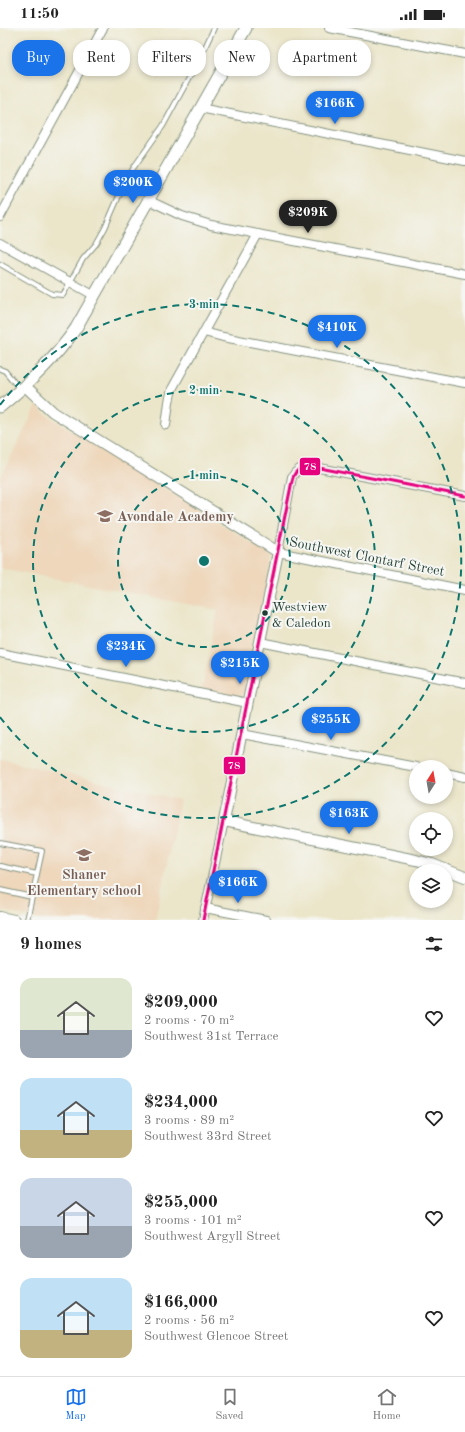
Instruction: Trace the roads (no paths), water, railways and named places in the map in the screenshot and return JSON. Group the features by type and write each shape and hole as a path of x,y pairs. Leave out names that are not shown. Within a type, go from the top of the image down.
{"main road":[{"path":"0,407 46,367 68,340 95,296 246,28"}],"street":[{"path":"0,217 103,28"},
{"path":"329,28 465,54"},
{"path":"200,108 465,161"},
{"path":"148,200 194,221 465,274"},
{"path":"166,425 172,389 258,234"},
{"path":"1,244 95,296"},
{"path":"204,332 223,337 465,383"},
{"name":"Southwest Clontarf Street","path":"23,388 53,412 278,552 465,590"},
{"path":"203,920 242,734 292,477 304,466 309,466 464,496 465,487"},
{"path":"260,642 465,683"},
{"path":"0,652 248,703"},
{"path":"242,734 409,767"},
{"path":"453,774 465,777"},
{"path":"224,821 416,860 432,864 465,877"},
{"path":"205,908 266,920"},
{"path":"0,917 14,920"}],"lane":[{"path":"0,264 52,294 63,295 84,259 96,244 105,228 122,189 134,167 163,126 201,56 214,28"},
{"path":"0,369 5,371 23,388"},
{"path":"0,842 42,852 27,920"},
{"path":"0,866 37,874"},
{"path":"0,890 32,897"}],"place":[{"name":"Avondale Academy","path":"105,516"},
{"name":"Westview & Caledon","path":"265,613"},
{"name":"Shaner Elementary school","path":"84,855"}]}
